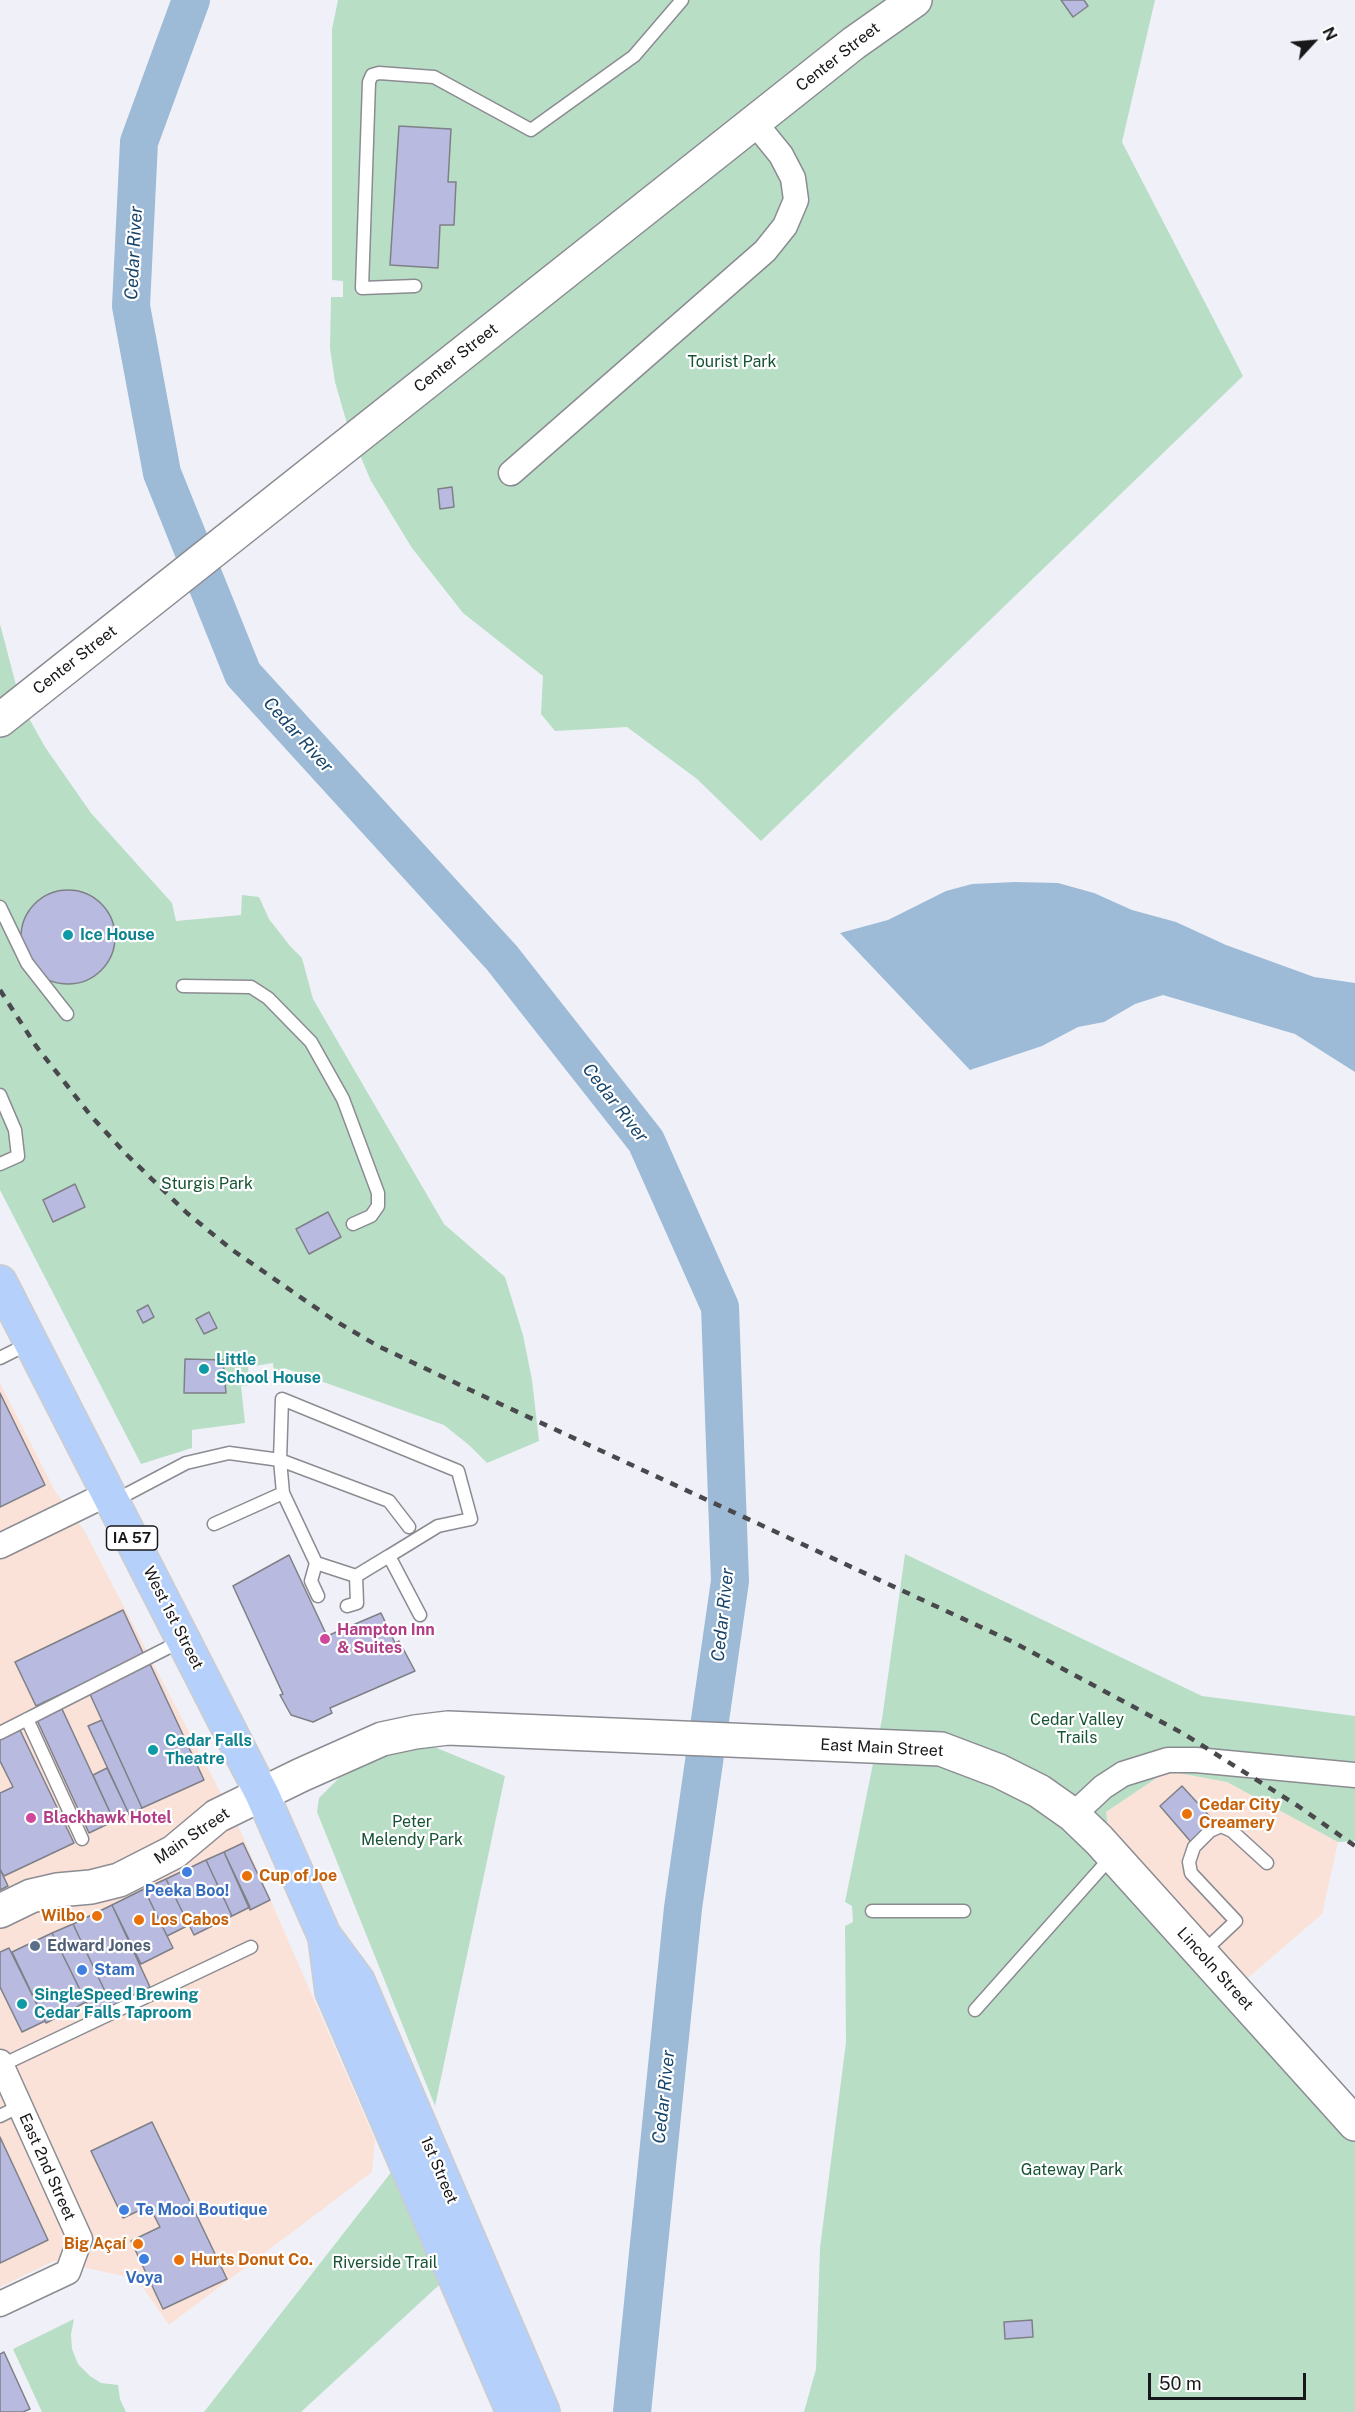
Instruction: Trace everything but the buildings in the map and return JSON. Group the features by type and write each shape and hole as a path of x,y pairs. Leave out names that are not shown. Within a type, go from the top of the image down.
{"main road":[{"name":"Center Street","path":"0,720 854,43 915,0"},
{"name":"West 1st Street","path":"0,1282 262,1794"},
{"name":"Main Street","path":"0,1911 31,1896 57,1890 91,1887 119,1880 174,1852 217,1816 262,1794 382,1739 416,1731 448,1728"},
{"name":"East Main Street","path":"448,1728 941,1749 999,1770 1039,1791 1073,1815"},
{"name":"1st Street","path":"262,1794 324,1935 332,1992 414,2148 543,2412"},
{"name":"Lincoln Street","path":"1073,1815 1113,1855 1355,2124"},
{"name":"1st Street","path":"414,2148 513,2412"}],"street":[{"path":"511,473 765,251 785,226 796,200 793,178 781,155 755,123"},
{"path":"0,1546 111,1497"},
{"path":"1073,1815 1103,1787 1123,1774 1168,1760 1196,1760 1355,1774"},
{"name":"East 2nd Street","path":"0,2304 68,2272 81,2239 10,2111 1,2063"}],"lane":[{"path":"415,286 357,288 369,82 372,75 379,73 434,77 531,130 634,56 682,0"},
{"path":"0,908 27,963 67,1014"},
{"path":"183,986 251,987 268,998 311,1042 343,1099 378,1193 378,1206 372,1216 353,1224"},
{"path":"0,1095 15,1130 18,1156 0,1164"},
{"path":"0,1358 31,1343"},
{"path":"316,1563 356,1576 438,1526 471,1520 458,1471 282,1399 280,1460 283,1493 316,1563 311,1581 318,1596"},
{"path":"111,1497 186,1463 229,1453 280,1460 389,1501 409,1527"},
{"path":"214,1524 283,1493"},
{"path":"389,1556 420,1615"},
{"path":"347,1606 357,1603 356,1576"},
{"path":"0,1733 184,1640"},
{"path":"27,1719 82,1839"},
{"path":"1202,1954 1236,1921 1191,1873 1189,1862 1194,1847 1210,1831 1221,1826 1232,1831 1267,1863"},
{"path":"975,2010 1113,1855"},
{"path":"872,1911 964,1911"},
{"path":"1,2063 251,1947"}],"shaded area":[{"path":"0,1383 55,1491 84,1530 241,1832 375,2140 372,2172 169,2325 137,2279 54,2261 0,2287"},
{"path":"1167,1771 1227,1782 1338,1842 1322,1914 1234,1990 1112,1855 1106,1812"}],"green space":[{"name":"Tourist Park","path":"338,0 1155,0 1122,142 1243,376 761,841 697,779 627,727 555,731 541,714 543,676 463,613 412,548 371,481 348,427 335,382 330,348 331,297 343,297 343,281 332,280 332,29"},
{"name":"Sturgis Park","path":"0,624 21,704 45,747 91,813 172,903 176,921 241,915 242,895 259,897 269,919 302,958 313,999 444,1224 505,1277 523,1335 532,1380 539,1441 487,1463 444,1425 284,1368 278,1382 275,1381 273,1363 248,1367 250,1385 241,1386 245,1423 192,1430 192,1448 141,1464 0,1190"},
{"name":"Gateway Park","path":"905,1554 1202,1696 1355,1716 1355,1841 1338,1842 1227,1782 1167,1771 1106,1812 1112,1855 1355,2124 1355,2412 804,2412 816,2369 820,2248 846,2042 845,1926 853,1922 852,1906 845,1902 882,1719"},
{"name":"Peter Melendy Park","path":"432,1746 505,1776 435,2106 317,1812 319,1798 339,1778 389,1752"},
{"name":"Riverside Trail","path":"396,2166 450,2275 301,2412 204,2412"},
{"path":"74,2319 71,2334 72,2349 78,2364 101,2383 118,2385 120,2399 126,2412 42,2412 13,2349"}],"water":[{"path":"1058,883 1094,893 1132,910 1176,922 1226,945 1314,977 1355,983 1355,1072 1295,1034 1163,995 1135,1004 1104,1022 1078,1027 1042,1046 970,1070 840,933 888,920 946,891 972,884"}],"waterway":[{"name":"Cedar River","path":"191,0 139,142 131,306 162,473 243,674 502,958 646,1141 720,1307 730,1581 683,1908 632,2412"}],"railway":[{"path":"0,990 36,1046 91,1116 127,1155 187,1213 231,1249 332,1319 378,1346 481,1395 1013,1642 1184,1734 1298,1806 1355,1846"}],"place":[{"name":"Ice House","path":"68,935"},
{"name":"Little School House","path":"204,1369"},
{"name":"Hampton Inn & Suites","path":"325,1639"},
{"name":"Cedar Falls Theatre","path":"153,1750"},
{"name":"Cedar City Creamery","path":"1187,1814"},
{"name":"Blackhawk Hotel","path":"31,1818"},
{"name":"Peeka Boo!","path":"187,1872"},
{"name":"Cup of Joe","path":"247,1876"},
{"name":"Wilbo","path":"97,1916"},
{"name":"Los Cabos","path":"139,1920"},
{"name":"Edward Jones","path":"35,1946"},
{"name":"Stam","path":"82,1970"},
{"name":"SingleSpeed Brewing Cedar Falls Taproom","path":"22,2004"},
{"name":"Te Mooi Boutique","path":"124,2210"},
{"name":"Big Açaí","path":"138,2244"},
{"name":"Voya","path":"144,2259"},
{"name":"Hurts Donut Co.","path":"179,2260"}],"park label":[{"name":"Cedar Valley Trails","path":"1077,1729"}]}
